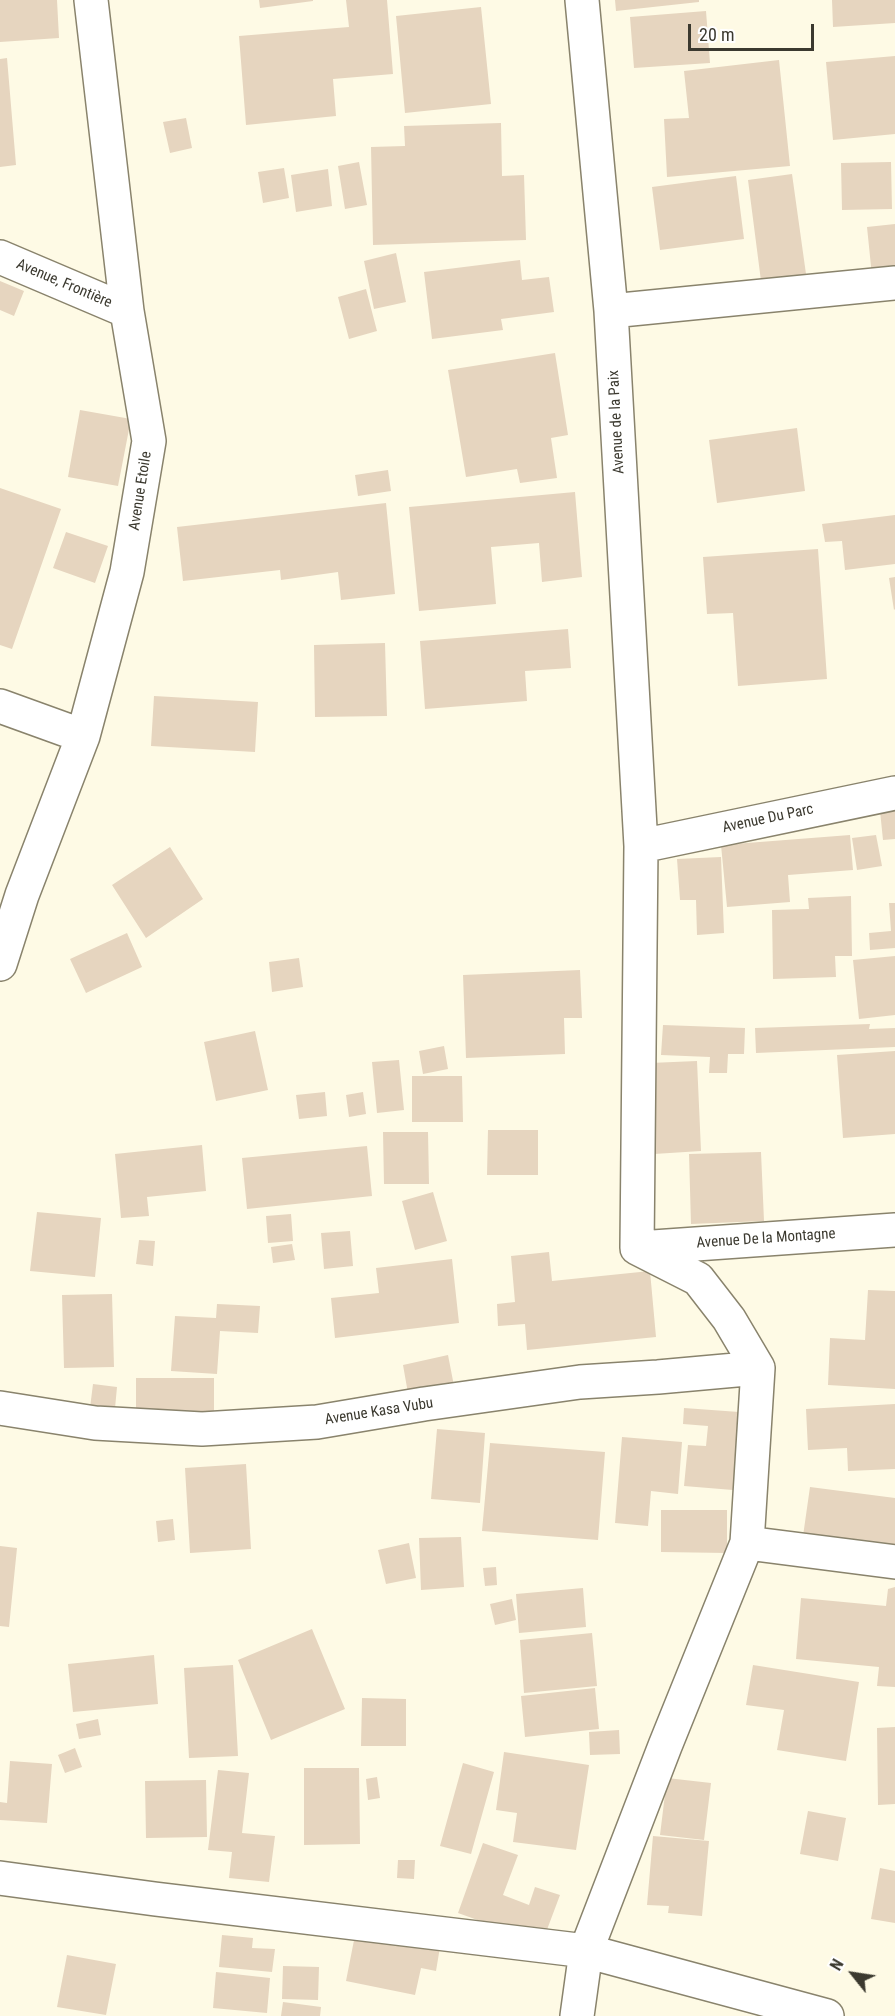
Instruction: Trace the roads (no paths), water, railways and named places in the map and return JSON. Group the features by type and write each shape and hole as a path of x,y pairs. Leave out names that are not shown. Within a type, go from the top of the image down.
{"street":[{"name":"Avenue Etoile","path":"0,964 11,891 83,736 127,572 149,441 127,311 91,0"},
{"name":"Avenue de la Paix","path":"582,0 611,311 641,846 637,1248"},
{"name":"Avenue, Frontière","path":"0,257 127,311"},
{"path":"611,311 895,283"},
{"path":"0,706 83,736"},
{"name":"Avenue Du Parc","path":"641,846 895,793"},
{"name":"Avenue De la Montagne","path":"637,1248 895,1230"},
{"path":"577,2016 586,1951 747,1543 758,1368 729,1319 698,1279 637,1248"},
{"name":"Avenue Kasa Vubu","path":"0,1408 95,1423 202,1429 317,1422 580,1382 758,1368"},
{"path":"747,1543 895,1562"},
{"path":"0,1878 586,1951 827,2016"}]}
